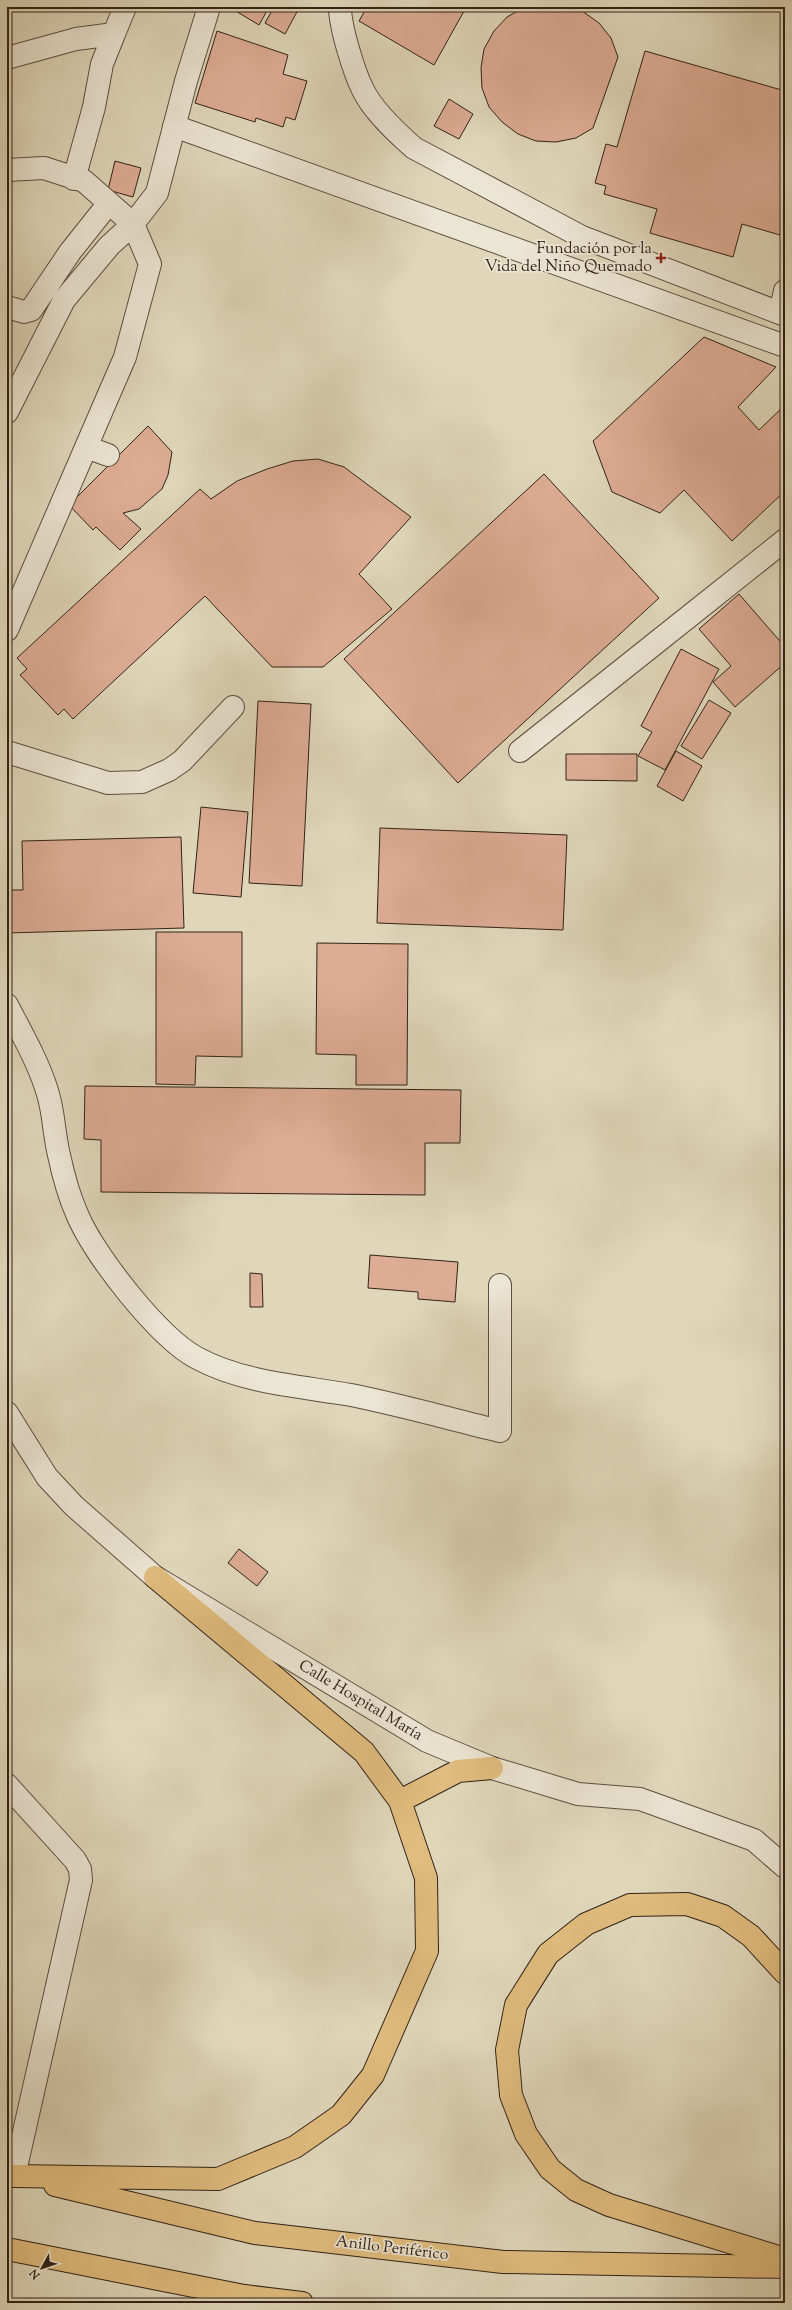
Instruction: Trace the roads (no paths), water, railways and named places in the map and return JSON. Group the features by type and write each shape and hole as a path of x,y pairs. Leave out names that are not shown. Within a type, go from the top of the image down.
{"highway":[{"path":"11,2174 218,2180 295,2147 341,2115 373,2075 427,1951 426,1878 400,1801 364,1752 155,1577"},
{"path":"400,1801 458,1771 492,1768"},
{"path":"785,1973 751,1936 723,1916 687,1904 630,1905 586,1924 548,1954 516,2005 506,2050 511,2095 526,2134 550,2169 576,2190 609,2205 785,2259"},
{"name":"Anillo Periférico","path":"11,2174 254,2233 503,2262 785,2267"},
{"path":"7,2249 244,2296 302,2303"}],"lane":[{"path":"74,179 94,107 102,64 125,7"},
{"path":"7,412 64,300 109,246 133,224 157,193 174,126 209,7"},
{"path":"340,7 346,41 363,91 396,133 414,148 582,237 782,314 785,291"},
{"path":"7,58 76,40 114,34"},
{"path":"174,126 785,346"},
{"path":"7,170 44,168 84,181 133,224 150,264 125,357 7,630"},
{"path":"7,307 24,312 31,310 70,252 109,203"},
{"path":"86,447 108,455"},
{"path":"520,751 663,639 785,540"},
{"path":"7,752 108,783 142,782 164,773 182,761 233,708"},
{"path":"7,1005 43,1077 49,1096 59,1155 76,1214 84,1230 96,1250 134,1299 161,1330 195,1357 234,1374 399,1405 500,1431 500,1285"},
{"name":"Calle Hospital María","path":"7,1413 47,1477 74,1506 155,1577 427,1741 492,1768 578,1794 640,1799 754,1840 785,1867"},
{"path":"7,1785 75,1860 80,1869 80,1880 11,2174"}],"place":[{"name":"Fundación por la Vida del Niño Quemado","path":"661,258"}]}
